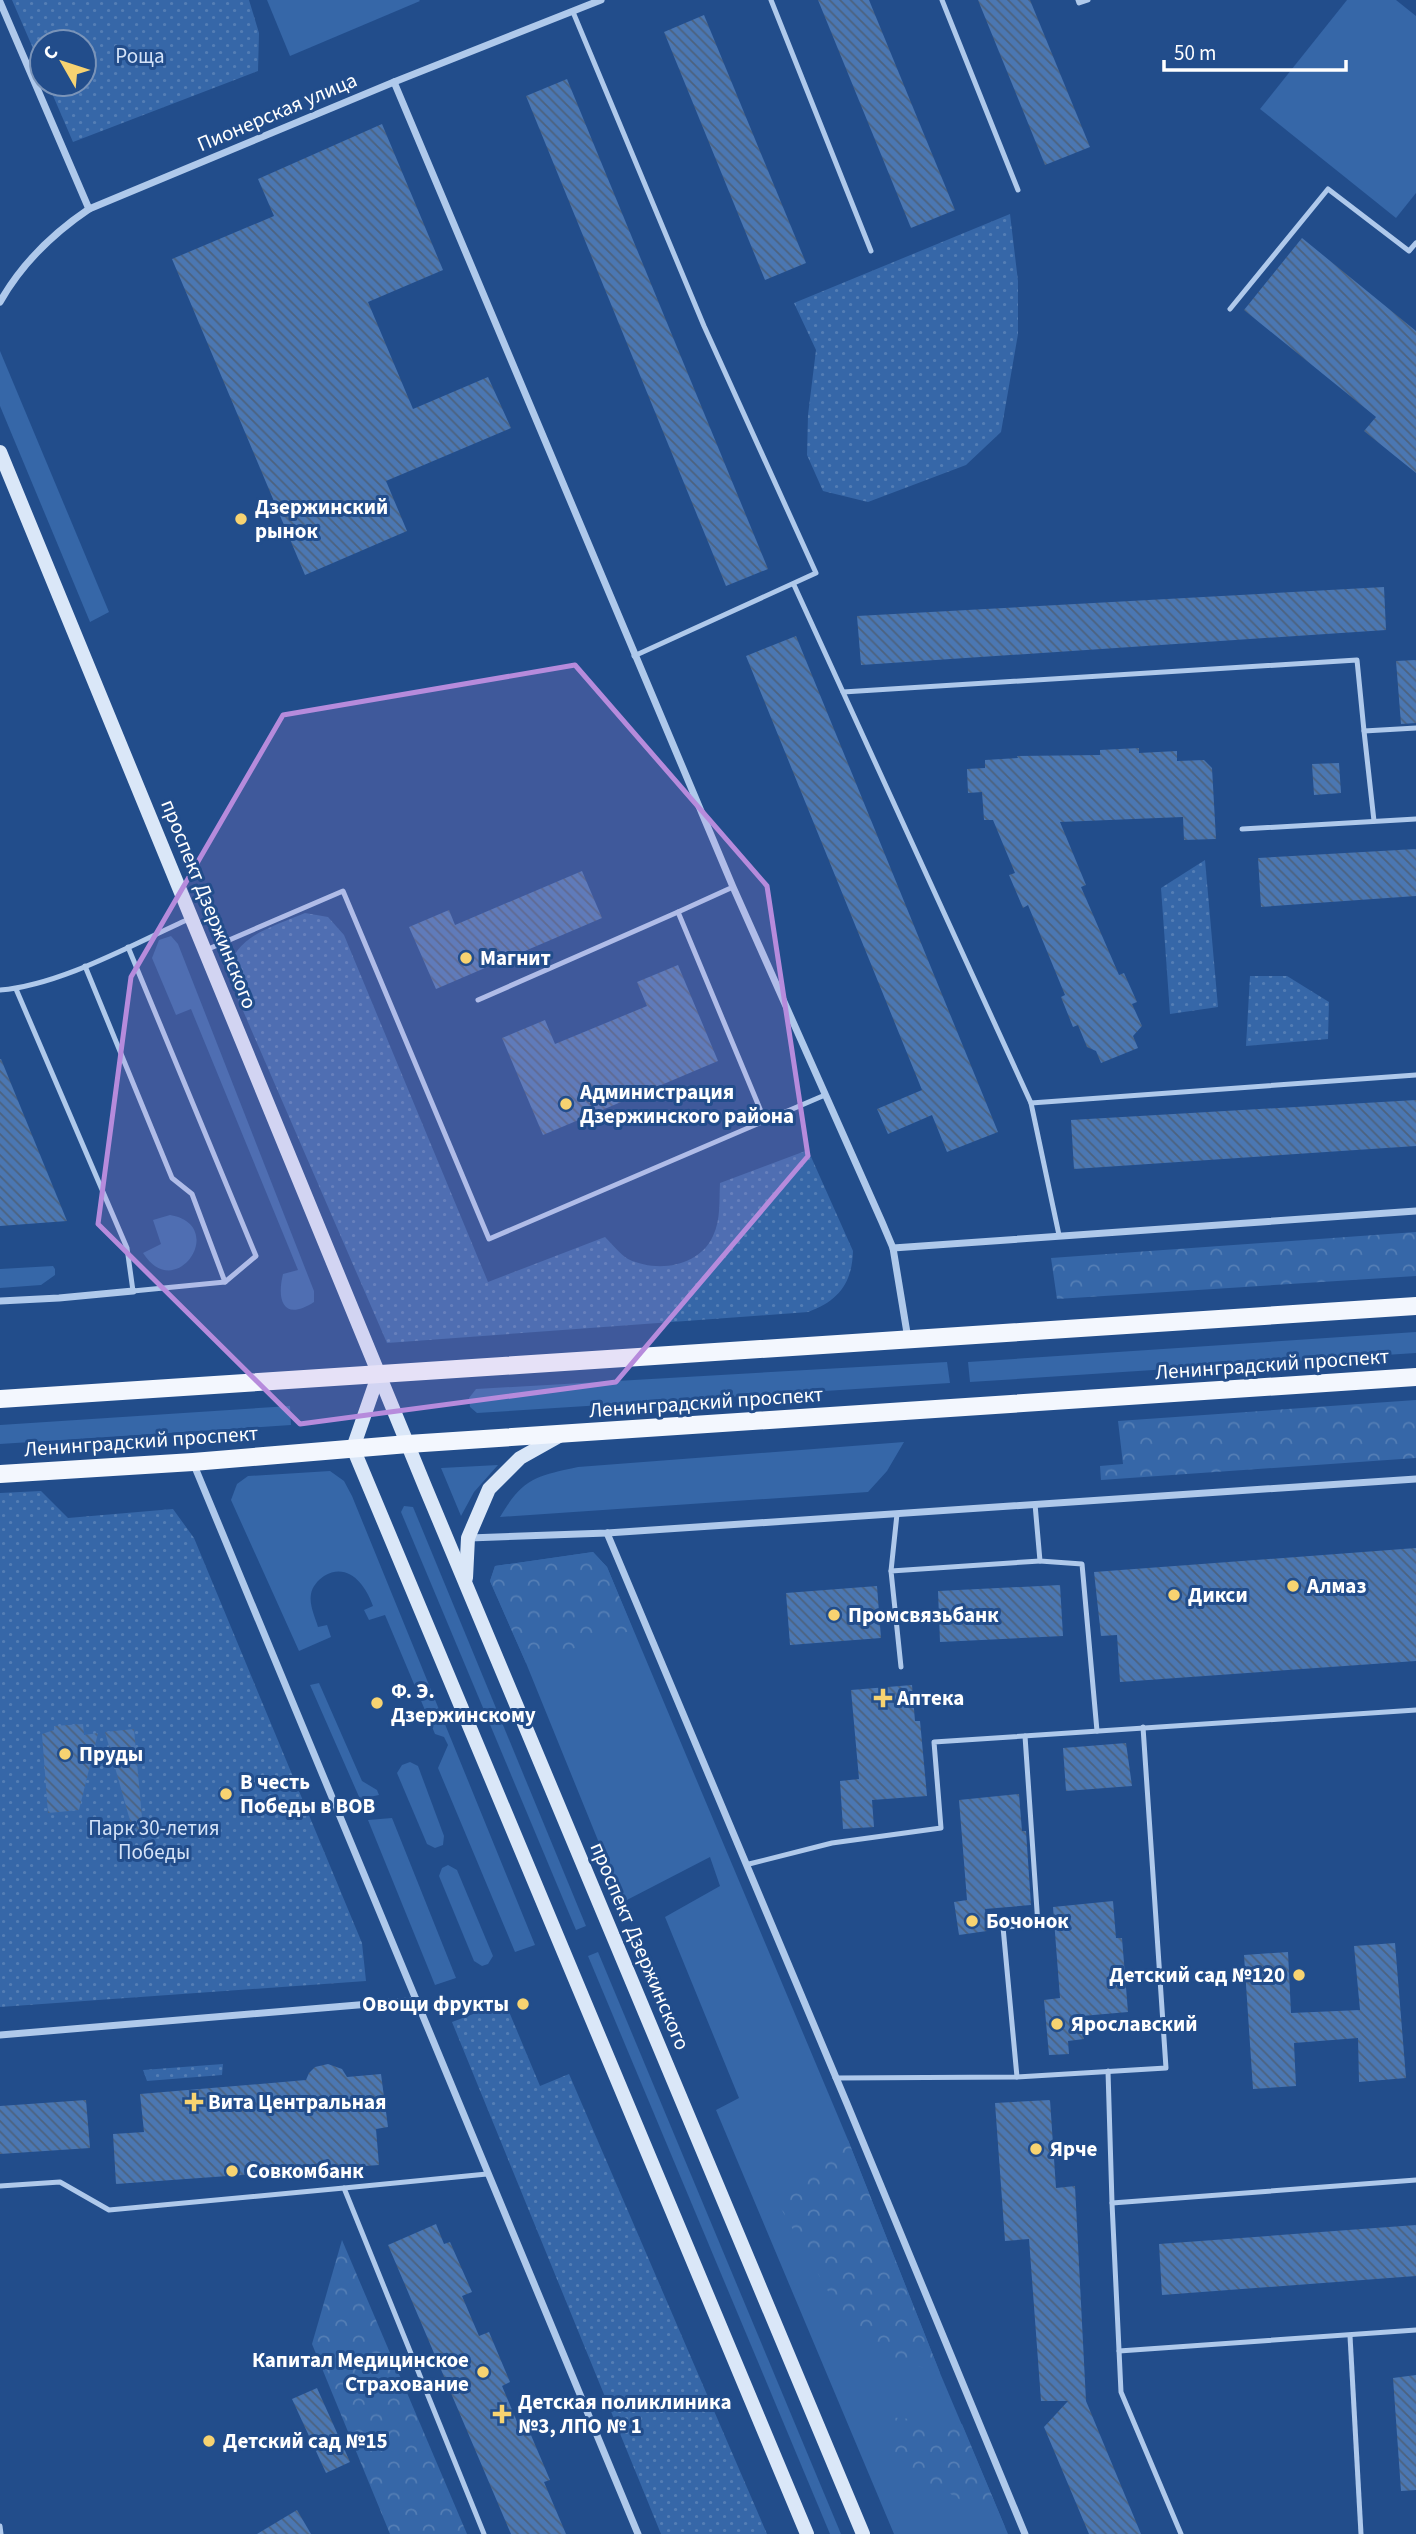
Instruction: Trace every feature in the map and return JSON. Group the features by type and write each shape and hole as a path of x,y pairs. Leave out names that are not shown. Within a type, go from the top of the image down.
{"main road":[{"name":"проспект Дзержинского","path":"0,452 408,1444 863,2534"},
{"path":"0,1399 1416,1306"},
{"path":"379,1373 353,1448 807,2534"},
{"name":"Ленинградский проспект","path":"0,1474 1416,1377"},
{"path":"466,1583 468,1538 489,1489 520,1458 561,1435"}],"street":[{"name":"Пионерская улица","path":"0,302 13,280 39,248 64,225 89,209 394,82 601,0"},
{"path":"0,2 89,209"},
{"path":"394,82 634,656 893,1248 908,1339"},
{"path":"893,1248 1416,1210"},
{"path":"0,1301 133,1290"},
{"path":"193,1462 638,2534"},
{"path":"468,1538 607,1533 1416,1479"},
{"path":"607,1533 749,1864 1025,2534"},
{"path":"0,2035 416,2000"}],"lane":[{"path":"771,0 871,251"},
{"path":"942,0 1018,190"},
{"path":"1078,0 1079,4 1088,0"},
{"path":"573,12 704,326 816,573 634,656"},
{"path":"1230,309 1328,189 1413,252 1416,243"},
{"path":"794,585 1031,1103 1059,1235"},
{"path":"843,692 1357,660 1374,821"},
{"path":"1364,731 1416,728"},
{"path":"1242,829 1416,819"},
{"path":"478,1000 733,887"},
{"path":"206,950 343,891 489,1239 825,1095"},
{"path":"678,912 765,1121"},
{"path":"0,990 16,989 85,966 192,918"},
{"path":"16,989 128,1248 133,1290 225,1282 256,1256 128,947"},
{"path":"85,966 172,1178 192,1194 225,1282"},
{"path":"1031,1103 1416,1075"},
{"path":"1035,1504 1040,1560"},
{"path":"897,1514 891,1571 901,1667"},
{"path":"891,1571 1040,1560 1082,1564 1097,1731"},
{"path":"749,1864 832,1843 941,1828 934,1742 1416,1710"},
{"path":"835,2078 1017,2077 1166,2068 1143,1727"},
{"path":"1017,2077 1003,1927 1038,1925 1025,1736"},
{"path":"1108,2071 1121,2392 1181,2534"},
{"path":"0,2186 60,2182 109,2210 487,2174"},
{"path":"1112,2203 1416,2180"},
{"path":"344,2188 484,2534"},
{"path":"1119,2351 1416,2330"},
{"path":"1350,2336 1361,2534"},
{"path":"0,2526 1,2534"}],"highlighted area":[{"path":"575,665 767,886 808,1156 616,1382 300,1424 98,1224 131,977 283,715"}],"green space":[{"name":"Роща","path":"12,0 249,0 259,33 258,71 73,142 54,98 98,98 98,28 28,28 28,37"},
{"path":"267,0 419,0 420,1 290,56"},
{"path":"1347,0 1396,0 1416,16 1416,193 1396,218 1260,109"},
{"path":"1010,214 1018,281 1018,334 1001,432 966,465 868,502 823,491 807,455 808,415 816,350 794,303"},
{"path":"0,351 109,612 90,622 0,406"},
{"path":"1205,860 1218,1007 1170,1014 1161,888"},
{"path":"305,913 328,917 344,935 488,1282 605,1237 625,1257 639,1263 664,1266 688,1261 707,1246 716,1230 720,1183 808,1150 853,1251 850,1273 841,1290 819,1308 808,1312 387,1343 231,983 231,968 242,945 265,930"},
{"path":"171,936 178,944 314,1291 314,1302 296,1310 285,1306 282,1301 281,1284 283,1274 298,1270 191,1009 176,1015 152,958 159,940"},
{"path":"1250,976 1287,976 1329,1002 1328,1039 1246,1046"},
{"path":"170,1215 187,1222 195,1232 196,1245 191,1257 182,1266 169,1270 156,1267 143,1253 161,1244 153,1220"},
{"path":"1416,1232 1416,1276 1057,1299 1051,1258"},
{"path":"53,1266 55,1275 41,1285 0,1288 0,1269"},
{"path":"1416,1332 1416,1353 970,1382 968,1362"},
{"path":"947,1362 950,1383 477,1413 470,1407 469,1398 476,1389"},
{"path":"1416,1400 1416,1458 1101,1480 1100,1466 1123,1464 1118,1421"},
{"path":"290,1406 291,1425 0,1444 0,1425"},
{"path":"904,1442 887,1471 868,1492 500,1517 524,1486 541,1476 578,1467"},
{"path":"498,1465 474,1492 461,1516 441,1468"},
{"path":"330,1471 344,1481 352,1496 535,1945 515,1952 438,1768 448,1745 444,1737 435,1734 385,1615 369,1620 364,1610 373,1606 360,1583 348,1574 333,1572 318,1582 311,1598 318,1627 327,1625 331,1637 299,1651 231,1500 237,1484 248,1476"},
{"name":"Парк 30-летия Победы","path":"41,1491 68,1518 173,1509 194,1538 362,1943 366,1981 0,2007 0,1493"},
{"path":"404,1506 413,1507 586,1926 576,1930 401,1512"},
{"path":"593,1552 607,1567 848,2140 940,2373 1008,2534 894,2534 716,2110 739,2098 665,1917 720,1886 710,1857 623,1902 490,1581 495,1566"},
{"path":"593,1552 607,1567 633,1630 526,1663 490,1581 495,1566"},
{"path":"319,1683 362,1781 377,1790 379,1795 360,1799 310,1685"},
{"path":"410,1762 418,1766 444,1836 443,1845 435,1848 427,1844 397,1773 402,1765"},
{"path":"392,1818 456,1978 435,1985 368,1820"},
{"path":"448,1865 457,1870 493,1956 488,1964 482,1966 474,1961 439,1876 442,1868"},
{"path":"598,1952 841,2534 830,2534 588,1956"},
{"path":"505,2002 540,2086 569,2074 767,2534 661,2534 452,2022"},
{"path":"223,2064 222,2075 147,2081 143,2070"},
{"path":"848,2140 940,2373 877,2353 833,2300 779,2205 803,2170"},
{"path":"342,2240 467,2534 390,2534 312,2344"},
{"path":"889,2417 962,2424 1005,2527 944,2490 896,2470"}],"building":[{"path":"818,0 869,0 955,210 911,228"},
{"path":"978,0 1030,0 1090,147 1045,165"},
{"path":"704,15 806,263 765,280 664,32"},
{"path":"567,79 768,569 726,586 526,96"},
{"path":"382,124 443,270 368,302 413,409 488,377 511,428 386,481 407,531 305,575 172,259 274,216 258,179"},
{"path":"1302,238 1416,331 1416,473 1364,431 1376,417 1244,310"},
{"path":"1384,587 1386,630 861,665 857,616"},
{"path":"796,636 998,1132 947,1152 932,1115 888,1134 877,1109 922,1090 746,656"},
{"path":"1416,660 1416,723 1401,724 1396,661"},
{"path":"1139,748 1139,753 1177,751 1177,761 1204,760 1212,768 1216,839 1184,840 1183,817 1060,822 1086,885 1081,887 1119,975 1124,973 1137,1002 1132,1004 1142,1026 1133,1036 1138,1048 1101,1063 1096,1051 1087,1047 1078,1025 1073,1027 1061,997 1065,995 1028,905 1023,908 1009,875 1015,873 993,820 984,820 982,792 968,793 967,769 985,768 985,760 1018,758 1017,756 1100,755 1100,750"},
{"path":"1339,763 1341,793 1314,795 1312,764"},
{"path":"1416,849 1416,896 1261,907 1258,858"},
{"name":"Магнит","path":"582,871 602,918 436,989 409,927 449,910 455,925"},
{"path":"678,965 718,1061 543,1135 502,1038 545,1020 555,1044 647,1006 637,982"},
{"path":"1,1059 67,1221 0,1226"},
{"path":"1416,1100 1416,1146 1074,1169 1071,1120"},
{"path":"1416,1548 1416,1661 1120,1682 1117,1635 1101,1636 1094,1572"},
{"path":"1060,1585 1063,1636 940,1642 938,1591"},
{"name":"Промсвязьбанк","path":"877,1586 881,1638 790,1645 786,1593"},
{"path":"912,1685 915,1721 920,1721 927,1796 872,1800 874,1827 843,1829 840,1781 859,1779 851,1690"},
{"name":"Пруды","path":"83,1724 84,1735 98,1733 79,1810 48,1813 42,1734 54,1730 54,1726"},
{"path":"134,1729 143,1829 133,1831 105,1732"},
{"path":"1126,1743 1132,1786 1066,1791 1063,1748"},
{"path":"1019,1794 1022,1831 1026,1831 1031,1905 985,1909 987,1931 959,1935 954,1902 967,1900 959,1800"},
{"path":"1113,1901 1116,1938 1122,1938 1128,2012 1082,2016 1084,2039 1068,2041 1069,2054 1049,2055 1044,2000 1060,1998 1053,1907"},
{"path":"1395,1943 1406,2078 1359,2082 1358,2038 1294,2043 1296,2086 1253,2089 1244,1955 1288,1952 1291,2013 1360,2010 1354,1946"},
{"path":"328,2064 342,2069 347,2077 381,2074 388,2127 376,2129 379,2165 116,2184 113,2134 144,2132 140,2094 306,2080 315,2067"},
{"path":"86,2100 90,2148 0,2154 0,2106"},
{"path":"1050,2100 1056,2188 1075,2186 1086,2401 1141,2534 1089,2534 1044,2427 1068,2401 1041,2401 1029,2239 1005,2241 995,2103"},
{"path":"436,2224 444,2244 450,2242 472,2292 462,2296 479,2336 489,2332 510,2382 502,2386 518,2424 525,2421 550,2480 544,2482 566,2534 511,2534 388,2245"},
{"path":"1416,2225 1416,2276 1162,2295 1159,2244"},
{"path":"1416,2375 1416,2490 1401,2491 1393,2378"},
{"path":"317,2388 350,2462 326,2473 292,2399"},
{"path":"297,2510 311,2534 257,2534"}],"place":[{"name":"Дзержинский рынок","path":"241,519"},
{"name":"Магнит","path":"466,958"},
{"name":"Администрация Дзержинского района","path":"566,1104"},
{"name":"Алмаз","path":"1293,1586"},
{"name":"Дикси","path":"1174,1595"},
{"name":"Промсвязьбанк","path":"834,1615"},
{"name":"Аптека","path":"883,1698"},
{"name":"Ф. Э. Дзержинскому","path":"377,1703"},
{"name":"Пруды","path":"65,1754"},
{"name":"В честь Победы в ВОВ","path":"226,1794"},
{"name":"Бочонок","path":"972,1921"},
{"name":"Детский сад №120","path":"1299,1975"},
{"name":"Овощи фрукты","path":"523,2004"},
{"name":"Ярославский","path":"1057,2024"},
{"name":"Вита Центральная","path":"194,2102"},
{"name":"Ярче","path":"1036,2149"},
{"name":"Совкомбанк","path":"232,2171"},
{"name":"Капитал Медицинское Страхование","path":"483,2372"},
{"name":"Детская поликлиника №3, ЛПО № 1","path":"502,2414"},
{"name":"Детский сад №15","path":"209,2441"}]}
